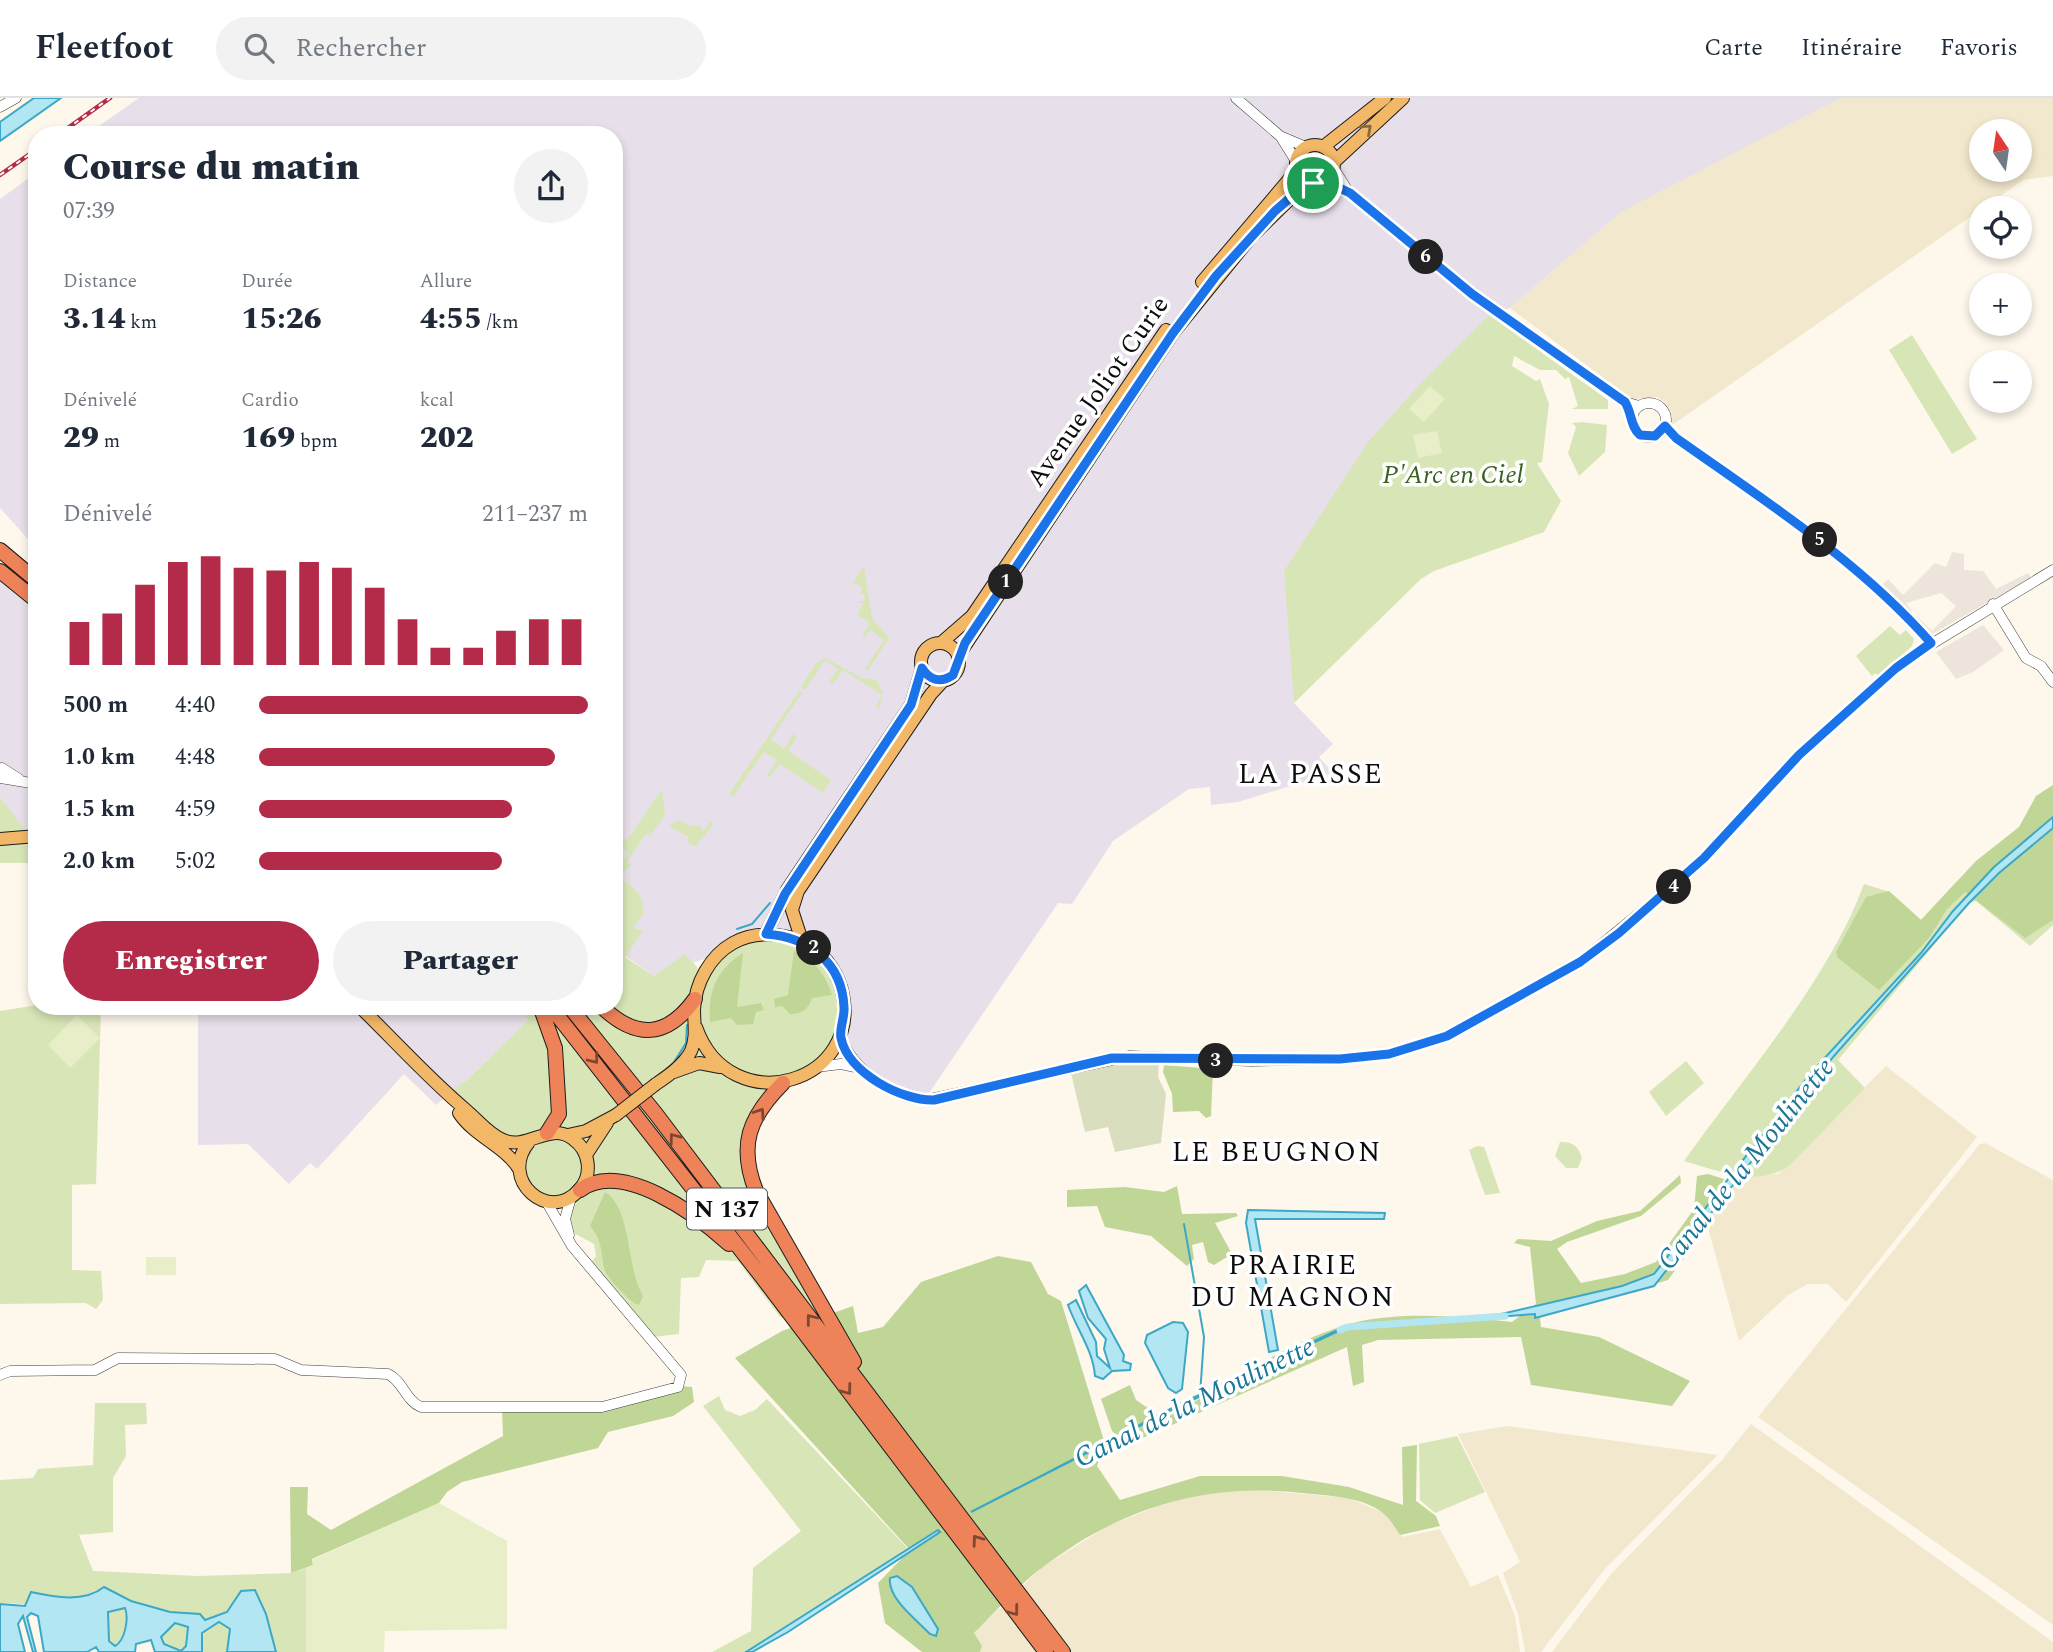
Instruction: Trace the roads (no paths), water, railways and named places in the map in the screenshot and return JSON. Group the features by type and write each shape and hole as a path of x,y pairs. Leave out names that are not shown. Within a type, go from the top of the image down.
{"highway":[{"path":"0,550 28,573"},
{"path":"0,571 28,594"},
{"path":"613,1015 630,1028 650,1030 674,1024 695,999"},
{"path":"543,1015 555,1048 559,1114 547,1133"},
{"name":"N 137","path":"557,1015 762,1277 1046,1652"},
{"name":"N 137","path":"576,1015 656,1114 1063,1652"},
{"name":"N 137","path":"783,1083 751,1125 745,1151 748,1171 756,1191 883,1412"},
{"path":"576,1193 597,1181 624,1182 676,1205 712,1229 762,1277"}],"main road":[{"path":"1323,147 1385,98"},
{"path":"1334,166 1331,153 1323,147 1306,147 1297,166 1303,179 1319,182 1403,98"},
{"name":"Avenue Joliot Curie","path":"942,643 972,616 1140,364 1218,259 1297,166"},
{"name":"Avenue Joliot Curie","path":"958,656 1180,324 1216,276 1275,211 1298,191 1319,182"},
{"path":"766,934 785,894 911,705 926,650 942,643 952,647 958,656 957,670 931,694 798,891 792,910 802,942"},
{"path":"922,668 931,678 944,680"},
{"path":"0,839 28,837"},
{"path":"519,1169 523,1151 529,1142 547,1133 568,1135 612,1118 674,1072 699,1063 722,1068 741,1079 763,1084 783,1083 817,1067 840,1036 845,1011 837,975 817,950 784,935 766,934 734,943 708,967 695,999 696,1027 691,1051 674,1072"},
{"path":"368,1015 449,1097 504,1140 529,1142"},
{"path":"696,1027 707,1051 722,1068"},
{"path":"449,1097 477,1134 506,1154 519,1169 527,1191 546,1201 576,1193 588,1173 586,1155 568,1135"},
{"path":"586,1155 612,1118"}],"street":[{"path":"0,107 16,98"},
{"path":"1236,98 1280,136 1306,147"},
{"path":"1280,136 1297,166"},
{"path":"1334,166 1350,193 1472,294 1636,410"},
{"path":"1319,182 1350,193"},
{"path":"1648,402 1662,407 1666,416 1662,430 1650,437 1640,435 1633,426 1636,410 1648,402"},
{"path":"1662,430 1831,548 1875,586 1931,643"},
{"path":"840,1036 848,1055 860,1068 901,1094 919,1100 934,1100 1112,1058 1340,1059 1389,1054 1447,1036 1580,962 1639,916 1704,858 1799,755 1896,668 1993,604 2053,570"},
{"path":"1993,604 2026,657 2041,666 2053,682"},
{"path":"1,771 28,782"},
{"path":"817,1067 841,1064 860,1068"},
{"path":"572,1245 565,1219 576,1193"},
{"path":"0,1375 10,1371 95,1370 118,1358 275,1359 301,1370 388,1374 396,1378 409,1399 421,1407 602,1407 678,1387 681,1375 572,1245 546,1201"}],"water":[{"path":"34,98 61,98 0,141 0,122"},
{"path":"2053,817 2053,828 1999,873 1969,903 1834,1056 1654,1286 1535,1318 1535,1314 1347,1327 1163,1414 971,1512 1182,1403 1346,1326 1497,1315 1622,1286 1654,1274 1811,1073 1921,953 1953,911 1994,867"},
{"path":"1248,1210 1385,1213 1384,1219 1255,1219 1278,1350 1269,1352 1246,1223"},
{"path":"1086,1285 1124,1355 1123,1361 1131,1364 1130,1370 1112,1371 1103,1379 1095,1376 1088,1349 1068,1305 1076,1300 1096,1342 1097,1356 1110,1368 1104,1349 1106,1339 1088,1318 1079,1291"},
{"path":"1173,1322 1183,1323 1188,1332 1182,1389 1176,1393 1168,1388 1145,1343 1147,1335"},
{"path":"938,1530 940,1532 788,1632 752,1652 746,1652"},
{"path":"897,1576 912,1587 938,1629 936,1636 930,1634 898,1601 890,1586 890,1578"},
{"path":"104,1587 131,1601 170,1612 200,1614 205,1620 227,1612 241,1591 255,1590 266,1614 276,1652 227,1652 230,1629 219,1622 202,1633 202,1652 155,1652 151,1640 136,1644 135,1652 99,1652 96,1647 87,1652 44,1652 38,1616 31,1613 27,1617 36,1652 33,1652 23,1616 18,1624 25,1652 0,1652 0,1604 25,1606 31,1592 78,1597","holes":["125,1608 125,1629 115,1646 109,1641 108,1612","175,1623 188,1627 186,1646 181,1651 164,1644 161,1637"]}],"waterway":[{"path":"737,929 752,924 770,903"},
{"path":"674,1062 686,1043 687,1025"},
{"path":"1184,1224 1204,1337 1200,1395"},
{"name":"Canal de la Moulinette","path":"1340,1330 1347,1327 1505,1316"}],"railway":[{"path":"71,126 110,98"},
{"path":"0,175 28,155"}],"district":[{"name":"LA PASSE","path":"1311,773"},
{"name":"LE BEUGNON","path":"1277,1151"},
{"name":"PRAIRIE DU MAGNON","path":"1293,1280"}],"park label":[{"name":"P'Arc en Ciel","path":"1453,474"}]}
